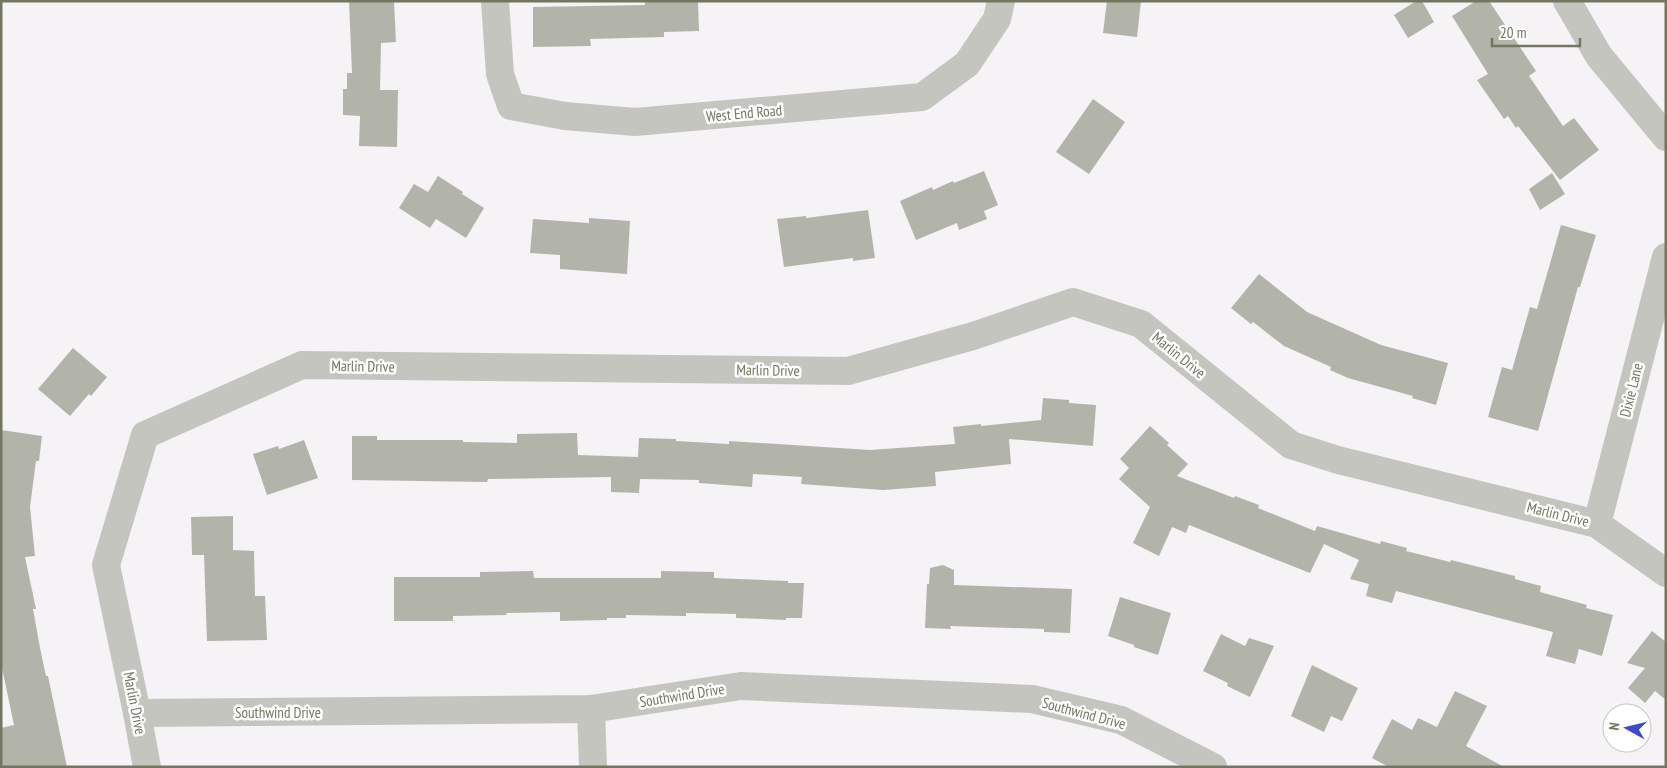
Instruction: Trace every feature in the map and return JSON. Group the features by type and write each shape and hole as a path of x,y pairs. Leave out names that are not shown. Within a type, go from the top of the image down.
{"street":[{"name":"West End Road","path":"495,1 500,74 511,106 564,116 635,122 922,97 967,64 997,19 1000,1"},
{"path":"1567,1 1599,56 1666,137"},
{"name":"Dixie Lane","path":"1597,524 1666,257"},
{"name":"Marlin Drive","path":"146,767 137,713 106,565 145,435 302,365 848,370 972,336 1072,302 1141,324 1291,445 1338,460 1597,524 1666,573"},
{"name":"Southwind Drive","path":"137,713 591,709 741,686 1032,700 1121,720 1213,767"},
{"path":"591,709 593,767"}],"building":[{"path":"349,1 394,1 396,42 381,43 380,90 398,90 397,147 359,146 360,116 343,115 343,89 347,89 347,73 352,73"},
{"path":"645,1 698,1 699,31 664,32 664,37 590,39 591,46 533,47 533,7 645,5"},
{"path":"1107,1 1141,1 1137,37 1103,33"},
{"path":"1416,1 1422,1 1434,22 1408,38 1394,15"},
{"path":"1476,1 1489,1 1536,71 1529,76 1563,126 1574,118 1599,150 1560,180 1518,126 1516,128 1508,116 1504,119 1477,80 1488,74 1452,16"},
{"path":"1093,99 1125,122 1089,174 1056,152"},
{"path":"984,171 998,205 984,211 987,219 959,230 957,223 916,240 900,201 932,187 933,190"},
{"path":"1552,173 1565,194 1540,210 1529,189"},
{"path":"438,176 484,208 466,238 436,219 430,228 399,208 414,184 428,192"},
{"path":"868,210 875,258 853,261 853,258 784,267 777,219 806,216 806,218"},
{"path":"589,218 630,221 627,274 560,269 560,255 530,253 533,219 589,223"},
{"path":"1561,225 1596,235 1580,287 1578,287 1538,431 1488,417 1502,367 1512,370 1530,307 1537,309"},
{"path":"1259,274 1307,312 1381,345 1448,363 1436,405 1412,398 1413,396 1348,378 1330,370 1331,367 1284,346 1253,322 1251,324 1231,308"},
{"path":"73,348 107,377 70,416 38,389"},
{"path":"1043,398 1069,400 1069,403 1096,405 1093,446 1009,439 1011,464 935,472 936,486 883,490 801,484 802,477 753,474 752,487 699,483 699,480 640,479 639,493 611,492 611,477 488,479 487,482 352,480 352,436 377,436 377,440 463,440 463,442 517,443 517,434 577,433 578,455 638,457 639,438 729,444 729,441 870,450 955,444 953,427 1041,420"},
{"path":"1150,426 1188,464 1177,476 1234,498 1235,496 1259,505 1258,508 1315,531 1317,526 1380,544 1381,541 1407,548 1406,551 1515,576 1515,579 1541,586 1540,592 1587,605 1586,608 1613,615 1602,656 1579,649 1575,664 1546,656 1553,632 1396,591 1392,603 1366,596 1369,584 1350,579 1359,560 1324,544 1310,573 1189,525 1186,533 1172,527 1159,556 1133,543 1150,507 1119,479 1129,468 1120,459"},
{"path":"1,430 42,436 39,461 36,461 30,507 35,556 25,557 36,609 33,609 40,648 46,676 48,676 67,767 1,767 1,728 14,725 1,663"},
{"path":"304,440 318,478 267,495 253,454 278,446 279,449"},
{"path":"233,516 233,550 254,551 255,596 265,596 267,640 207,641 204,555 192,555 191,517"},
{"path":"943,565 954,570 954,585 1072,589 1070,633 1044,632 1044,629 950,626 951,629 925,628 927,584 929,584 930,568"},
{"path":"533,571 534,578 661,578 661,571 714,572 714,578 804,583 802,618 786,618 786,620 736,618 736,614 686,613 686,616 626,615 626,618 607,618 607,620 560,621 560,612 453,616 453,621 394,621 394,577 480,577 480,572"},
{"path":"1120,597 1171,613 1158,655 1108,636"},
{"path":"1652,631 1666,642 1666,700 1655,691 1645,703 1628,688 1645,668 1627,663"},
{"path":"1221,634 1245,646 1249,638 1274,646 1250,697 1227,686 1228,683 1203,671"},
{"path":"1312,665 1358,688 1342,721 1331,716 1324,732 1291,716"},
{"path":"1455,691 1487,706 1466,746 1504,767 1389,767 1372,758 1392,719 1412,730 1418,718 1437,727"}]}
